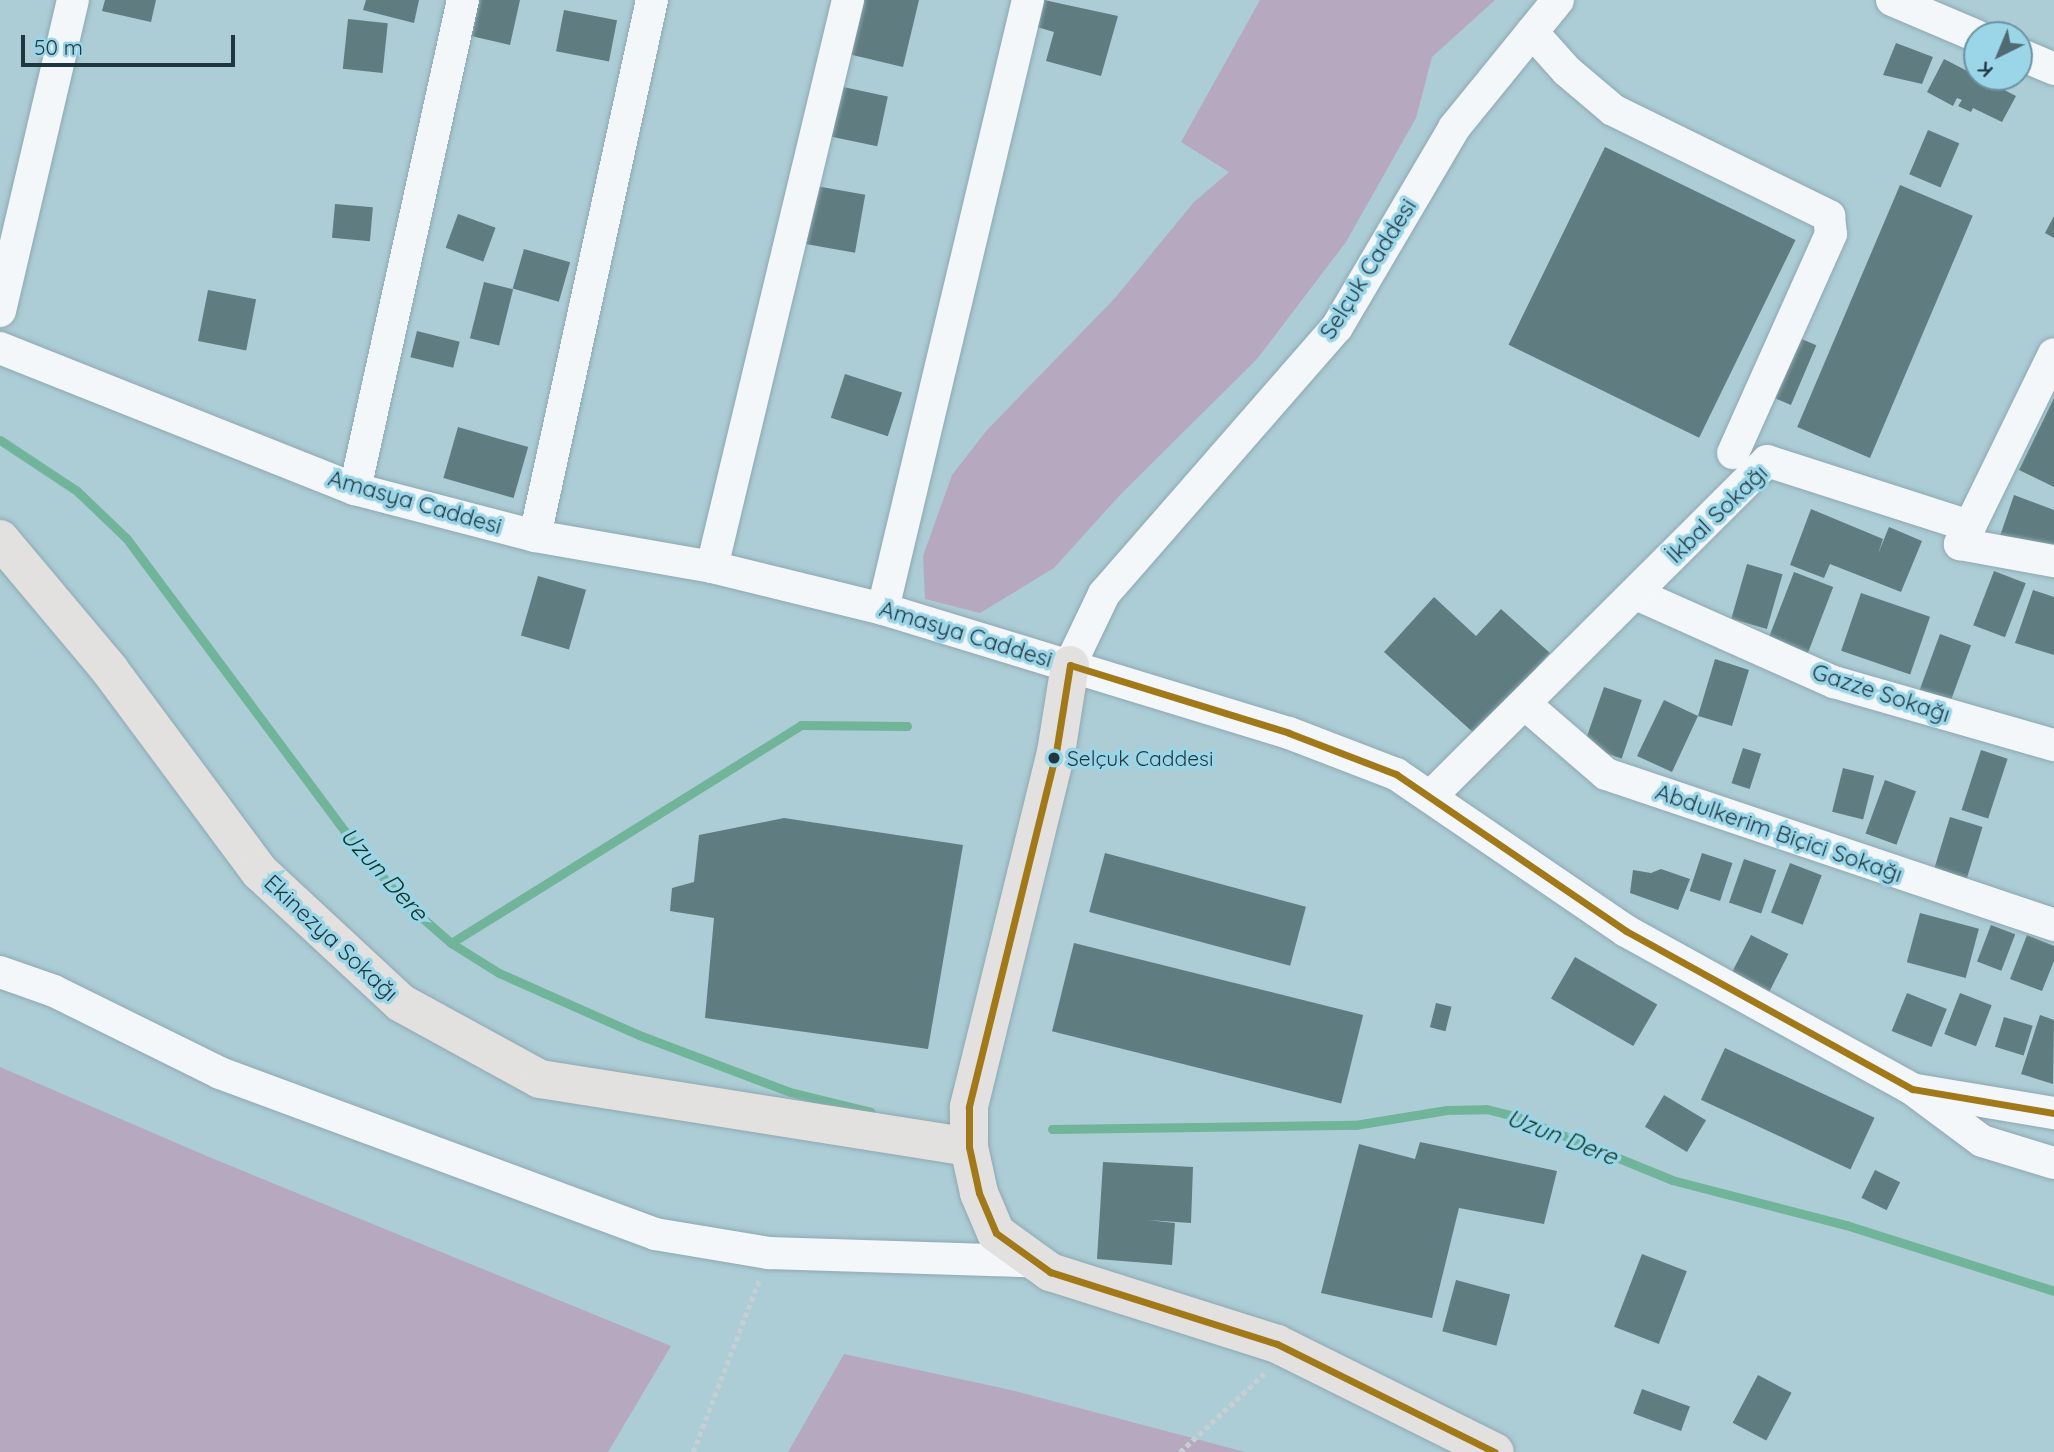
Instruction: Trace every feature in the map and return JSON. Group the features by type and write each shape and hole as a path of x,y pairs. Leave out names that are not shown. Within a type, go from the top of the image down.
{"main road":[{"name":"Ekinezya Sokağı","path":"0,540 109,669 260,872 401,1003 540,1079 969,1147"},
{"path":"1070,665 1056,752 984,1031 969,1107 969,1147 979,1193 996,1233 1029,1261 1049,1272 1277,1345 1496,1452"}],"street":[{"path":"0,312 74,0"},
{"path":"355,489 463,0"},
{"path":"535,536 652,0"},
{"path":"712,567 848,0"},
{"path":"883,609 1028,0"},
{"name":"Selçuk Caddesi","path":"1070,665 1104,594 1337,327 1454,128 1558,0"},
{"path":"1892,0 1963,30"},
{"path":"1532,32 1567,71 1613,110 1829,216 1831,234 1733,453"},
{"path":"2033,60 2054,69"},
{"name":"Amasya Caddesi","path":"0,348 355,489 535,536 712,567 883,609 1289,733 1396,774 1432,795 1626,931 1912,1089 1982,1141 2054,1163"},
{"path":"2054,354 1960,544 2054,561"},
{"name":"İkbal Sokağı","path":"1432,795 1767,461 1970,526"},
{"name":"Gazze Sokağı","path":"1636,594 1834,682 2054,745"},
{"name":"Abdulkerim Biçici Sokağı","path":"1525,704 1606,775 2054,925"},
{"path":"0,972 54,991 220,1073 655,1234 769,1253 1029,1261"},
{"path":"1912,1089 2054,1113"}],"path":[{"path":"693,1452 769,1253"},
{"path":"1180,1452 1269,1369"}],"shaded area":[{"path":"1260,0 1495,0 1432,57 1416,118 1346,242 1257,359 1120,495 1054,568 980,613 925,599 923,556 952,475 987,430 1115,298 1194,202 1229,172 1181,142"},
{"path":"0,1067 209,1157 671,1346 608,1452 0,1452"},
{"path":"844,1354 1011,1390 1245,1452 788,1452"}],"building":[{"path":"105,0 156,0 151,22 102,11"},
{"path":"366,0 419,0 414,23 363,10"},
{"path":"475,0 520,0 510,45 467,35"},
{"path":"857,0 919,0 903,67 844,53"},
{"path":"1044,0 1118,16 1101,76 1046,61 1054,32 1037,27"},
{"path":"564,10 617,20 609,62 556,51"},
{"path":"348,19 388,23 383,73 343,69"},
{"path":"1896,43 1933,57 1922,84 1883,75"},
{"path":"1944,59 1963,69 1963,91 2006,91 2016,96 2002,122 1973,108 1971,112 1958,106 1962,100 1957,98 1953,106 1927,92"},
{"path":"834,85 888,96 877,146 823,135"},
{"path":"1928,130 1959,143 1941,187 1909,174"},
{"path":"1605,147 1796,240 1699,438 1509,345"},
{"path":"1900,185 1973,216 1870,458 1797,427"},
{"path":"816,186 865,195 855,253 806,244"},
{"path":"335,204 373,207 370,241 332,238"},
{"path":"458,214 496,228 483,262 446,248"},
{"path":"2054,216 2054,238 2045,233"},
{"path":"524,249 570,262 559,302 513,288"},
{"path":"484,282 513,289 499,346 470,338"},
{"path":"208,290 256,299 246,350 198,341"},
{"path":"417,331 460,342 453,368 410,357"},
{"path":"1797,337 1816,345 1791,405 1772,397"},
{"path":"845,374 902,393 888,436 831,418"},
{"path":"2054,398 2054,487 2019,470"},
{"path":"458,427 528,447 514,498 443,478"},
{"path":"2014,495 2054,510 2054,546 2000,536"},
{"path":"1811,509 1883,539 1878,554 1889,527 1922,541 1901,592 1830,564 1824,578 1790,565"},
{"path":"1747,564 1783,574 1767,629 1731,619"},
{"path":"1994,571 2026,583 2005,637 1973,625"},
{"path":"1794,572 1833,587 1807,654 1768,639"},
{"path":"538,576 586,590 569,649 521,636"},
{"path":"2033,590 2054,597 2054,655 2015,643"},
{"path":"1861,593 1930,617 1910,674 1841,651"},
{"path":"1434,597 1476,636 1501,609 1550,653 1476,735 1384,652"},
{"path":"1940,634 1971,645 1949,706 1918,695"},
{"path":"1715,659 1749,670 1732,726 1698,716"},
{"path":"1604,687 1642,700 1622,759 1584,746"},
{"path":"1664,700 1698,716 1672,772 1637,756"},
{"path":"1743,748 1761,754 1750,789 1732,783"},
{"path":"1981,750 2008,759 1988,819 1962,810"},
{"path":"1843,768 1874,776 1863,819 1832,812"},
{"path":"1885,780 1916,791 1897,845 1866,834"},
{"path":"1950,817 1983,827 1964,888 1931,878"},
{"path":"784,818 963,845 928,1049 705,1018 714,918 670,911 672,888 694,882 699,835"},
{"path":"1105,853 1306,907 1290,966 1089,912"},
{"path":"1702,853 1732,863 1720,901 1690,891"},
{"path":"1744,859 1776,870 1761,914 1729,902"},
{"path":"1790,863 1822,875 1803,925 1771,912"},
{"path":"1661,869 1690,879 1678,910 1630,893 1633,870 1651,873"},
{"path":"1920,913 1979,929 1966,978 1907,962"},
{"path":"1991,925 2015,934 2001,971 1977,961"},
{"path":"1751,935 1788,954 1769,992 1731,973"},
{"path":"2027,935 2054,946 2054,961 2042,991 2010,979"},
{"path":"1074,943 1363,1015 1341,1103 1052,1031"},
{"path":"1575,957 1657,1004 1633,1046 1551,999"},
{"path":"1907,993 1947,1009 1932,1047 1892,1031"},
{"path":"1960,993 1992,1005 1976,1046 1944,1034"},
{"path":"1436,1003 1452,1007 1445,1031 1430,1027"},
{"path":"2040,1015 2054,1020 2053,1084 2021,1074"},
{"path":"2004,1017 2033,1026 2024,1055 1995,1047"},
{"path":"1725,1048 1875,1118 1850,1169 1701,1100"},
{"path":"1664,1095 1706,1120 1687,1152 1645,1127"},
{"path":"1420,1142 1557,1171 1544,1224 1459,1208 1432,1318 1321,1293 1359,1144 1415,1159"},
{"path":"1103,1162 1193,1167 1191,1223 1147,1220 1175,1223 1172,1265 1097,1259"},
{"path":"1875,1170 1900,1182 1887,1210 1861,1198"},
{"path":"1642,1254 1687,1271 1659,1344 1614,1327"},
{"path":"1456,1280 1510,1294 1496,1346 1442,1331"},
{"path":"1758,1375 1792,1393 1766,1441 1733,1423"},
{"path":"1642,1389 1690,1406 1681,1431 1633,1413"}],"waterway":[{"name":"Uzun Dere","path":"0,440 77,491 127,539 345,831 403,901 451,943 499,973 639,1035 790,1092 871,1112"},
{"path":"451,943 801,725 907,726"},
{"name":"Uzun Dere","path":"1052,1129 1355,1125 1447,1110 1486,1109 1518,1117 1672,1180 1846,1225 2054,1291"}],"transit line":[{"path":"1070,665 1056,752 969,1107 969,1147 979,1193 996,1233 1050,1272 1277,1344 1495,1452"},
{"path":"1070,665 1289,733 1396,774 1626,931 1912,1089 2054,1113"}],"place":[{"name":"Selçuk Caddesi","path":"1054,758"}]}
